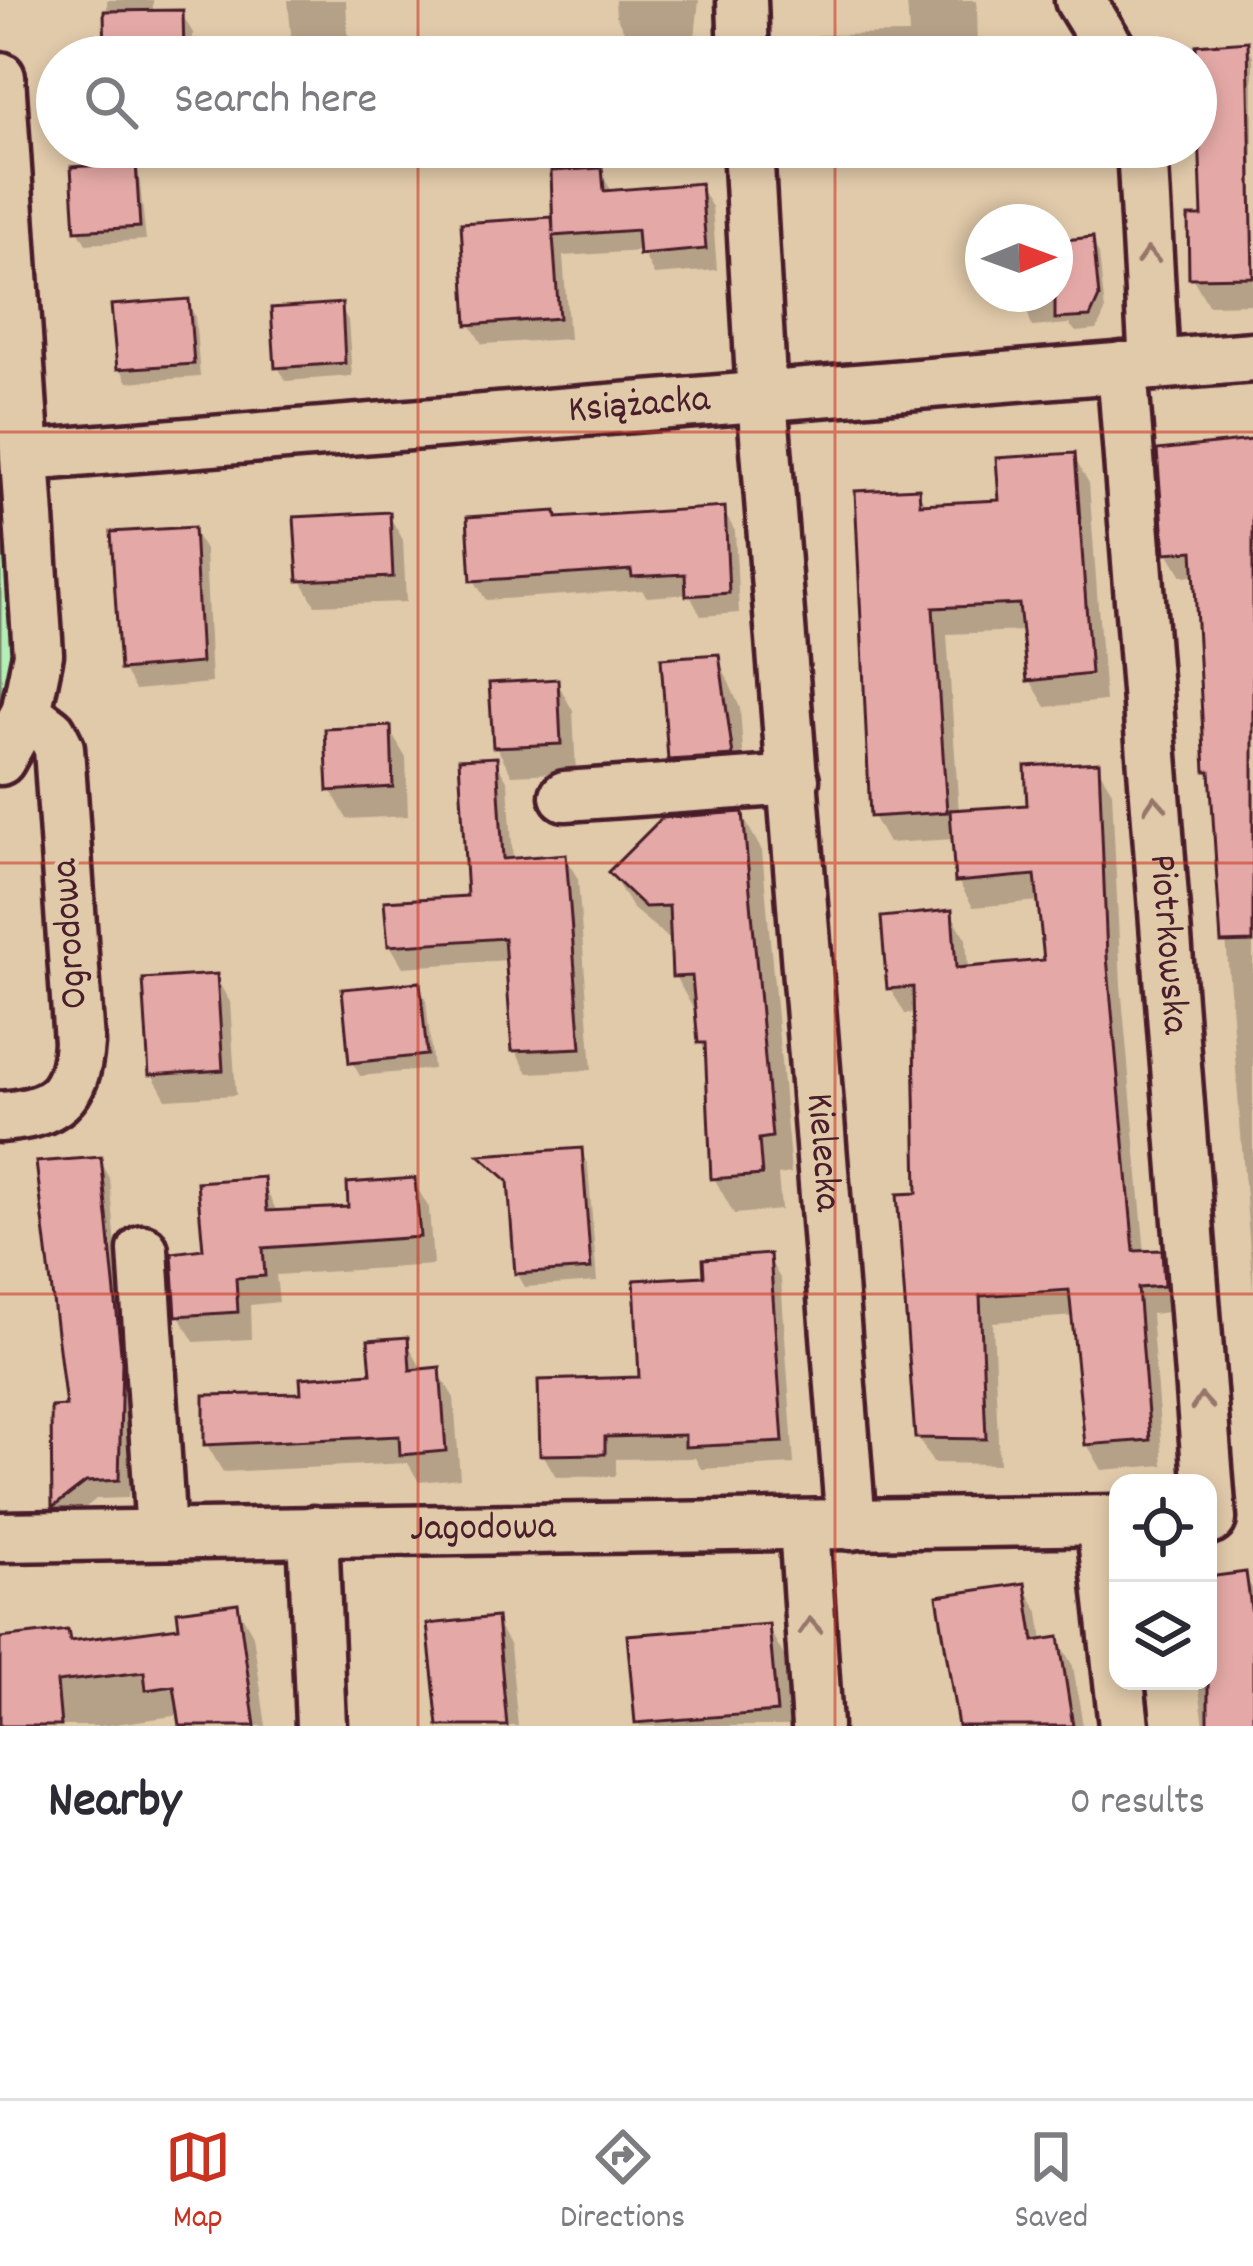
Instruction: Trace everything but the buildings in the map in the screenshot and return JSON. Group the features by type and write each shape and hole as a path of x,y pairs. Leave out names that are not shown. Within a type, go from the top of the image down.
{"street":[{"path":"742,0 743,36"},
{"path":"1080,0 1102,36"},
{"path":"0,77 38,653 26,713 0,760"},
{"name":"Kielecka","path":"749,168 762,398 794,780 827,1526"},
{"name":"Piotrkowska","path":"1142,168 1138,366 1224,1518"},
{"name":"Książacka","path":"26,456 1253,357"},
{"name":"Ogrodowa","path":"0,1117 46,1111 60,1103 71,1088 79,1042 58,748 51,732 26,713"},
{"path":"566,796 794,780"},
{"path":"142,1250 161,1534"},
{"name":"Jagodowa","path":"0,1537 1109,1521"},
{"path":"817,1726 827,1526"},
{"path":"314,1532 321,1726"},
{"path":"1114,1582 1124,1726"}],"green space":[{"path":"0,399 12,659 0,715"}]}
